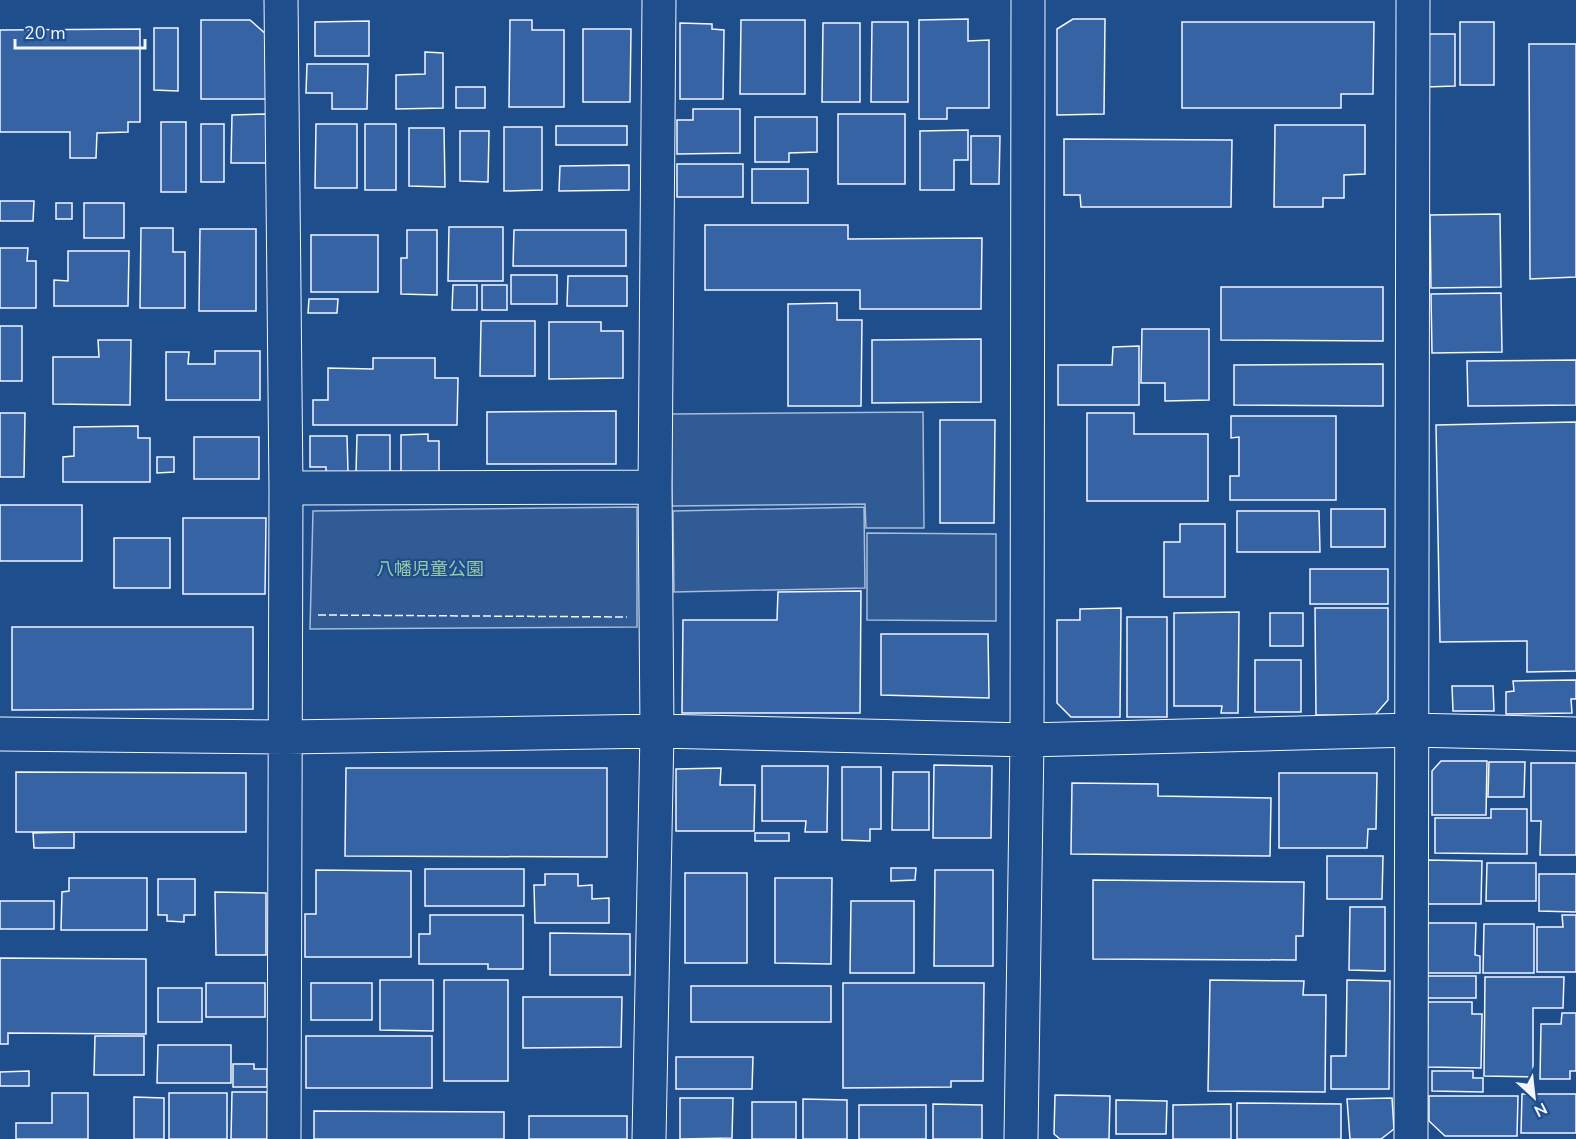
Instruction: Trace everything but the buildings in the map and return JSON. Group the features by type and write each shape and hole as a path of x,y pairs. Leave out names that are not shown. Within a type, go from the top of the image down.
{"street":[{"path":"281,0 286,488 284,1139"},
{"path":"649,1139 657,732 659,0"},
{"path":"1021,1139 1027,740 1028,0"},
{"path":"1411,1139 1413,0"},
{"path":"286,488 656,487"},
{"path":"0,734 286,736 657,732 1027,740 1412,730 1576,734"}],"shaded area":[{"path":"923,412 924,528 866,528 865,504 672,506 671,414"},
{"name":"八幡児童公園","path":"637,507 637,627 310,629 313,511"},
{"path":"864,507 865,588 674,592 673,511"},
{"path":"867,533 996,534 996,621 867,620"}],"fence":[{"path":"318,615 627,617"}]}
